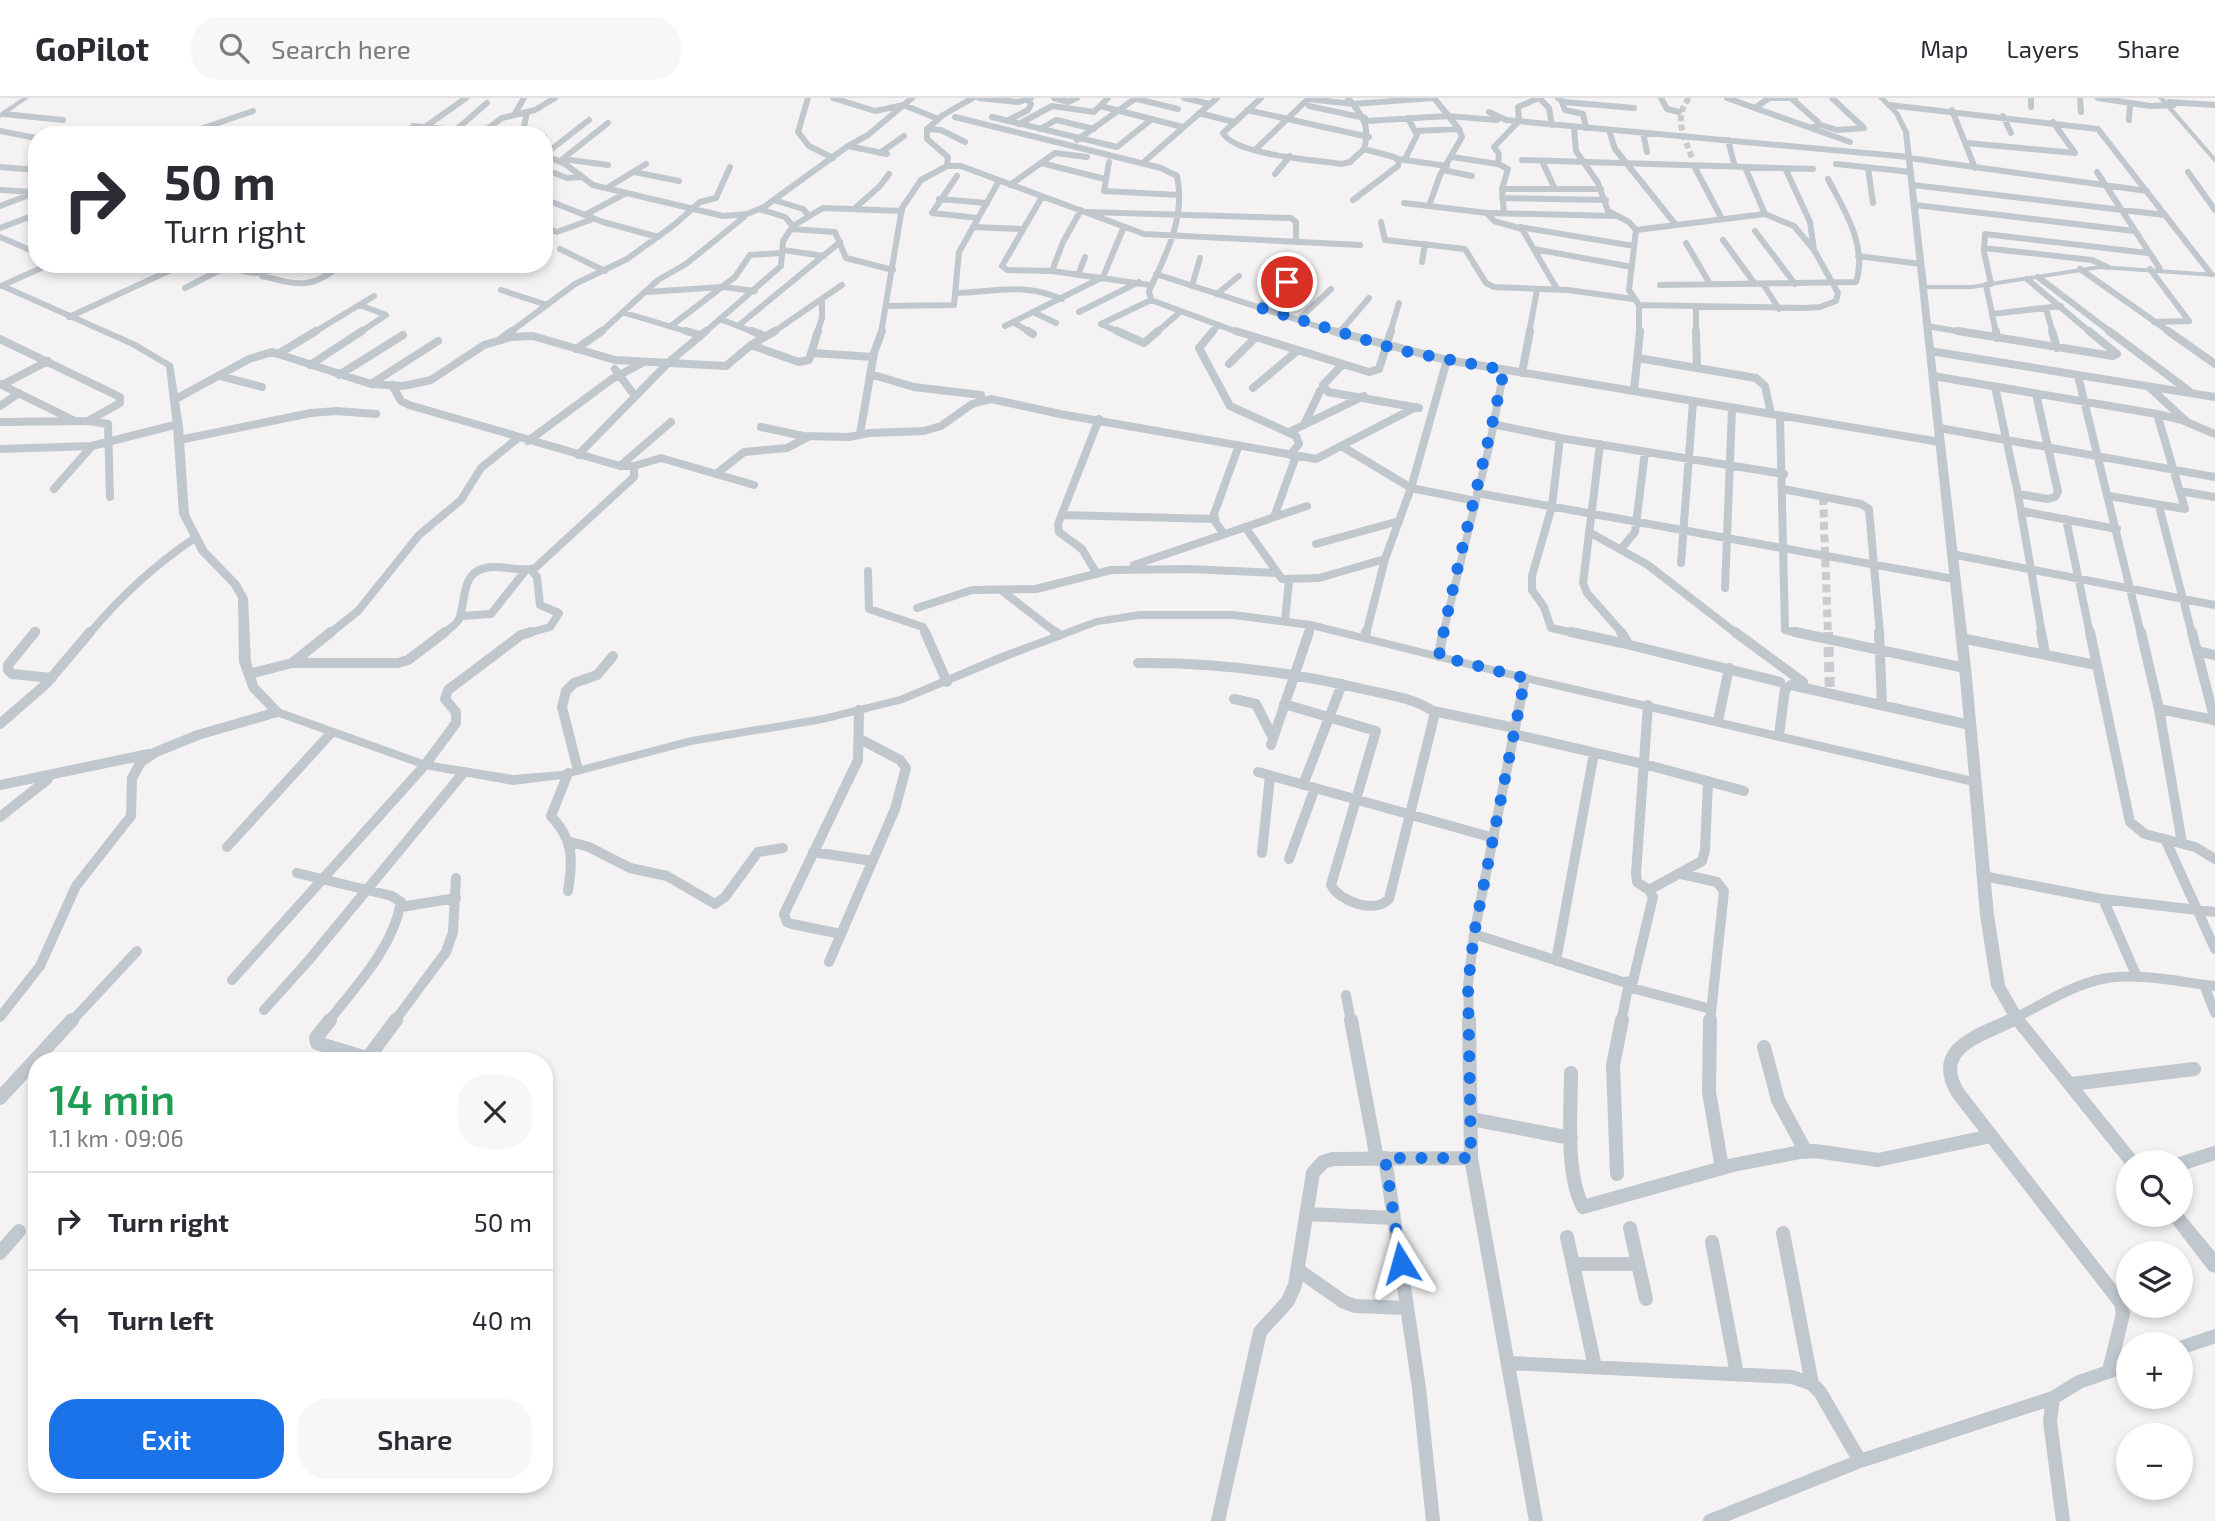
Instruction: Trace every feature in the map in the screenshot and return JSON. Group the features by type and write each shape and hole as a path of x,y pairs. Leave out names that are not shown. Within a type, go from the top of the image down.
{"street":[{"path":"1,114 23,98"},
{"path":"426,126 466,98"},
{"path":"514,115 524,98"},
{"path":"491,126 555,98"},
{"path":"808,98 798,132 809,146 833,158"},
{"path":"833,98 875,111 904,105 938,119"},
{"path":"576,349 611,326 658,280 687,264 747,214 774,200 848,146 868,135 912,98"},
{"path":"947,166 948,157 927,139 927,129 938,119 973,98"},
{"path":"979,98 1013,102 1030,99 1028,110 1007,121"},
{"path":"1054,98 1068,102 1077,98"},
{"path":"1019,124 1052,106 1092,112 1108,98"},
{"path":"1069,146 1135,98 1178,109"},
{"path":"1184,98 1210,104"},
{"path":"1145,161 1217,98"},
{"path":"1261,98 1234,122 1223,136 1240,147 1345,164 1364,149 1369,137 1366,120 1350,101"},
{"path":"1255,150 1306,101 1433,98 1459,129 1461,142 1445,168 1429,206"},
{"path":"1498,164 1499,154 1493,146 1519,121 1519,105 1539,98 1549,108 1552,125"},
{"path":"1661,98 1667,109 1679,113"},
{"path":"1727,98 1850,142"},
{"path":"1755,108 1769,98 1792,98 1819,124 1833,129 1864,128 1832,98"},
{"path":"2031,98 2031,107"},
{"path":"2080,98 2081,112"},
{"path":"2098,98 2130,103 2215,105"},
{"path":"1586,128 1583,114 1565,110 1560,100 1590,101 1634,108"},
{"path":"1306,101 1366,120 1447,116 1497,120"},
{"path":"1885,101 2100,130 2213,274"},
{"path":"1885,101 1903,122 1913,185 1965,668 1983,876 1998,986 2017,1018 2123,1150"},
{"path":"982,125 1013,102"},
{"path":"2168,102 2214,157"},
{"path":"460,126 487,103"},
{"path":"2129,120 2130,103"},
{"path":"1100,106 1183,127"},
{"path":"1247,110 1369,137"},
{"path":"1952,110 1975,168"},
{"path":"209,126 253,111"},
{"path":"524,126 527,112"},
{"path":"1489,112 1498,119 1909,157 2147,191"},
{"path":"1199,113 1234,122"},
{"path":"1,114 63,120"},
{"path":"2003,116 2011,133"},
{"path":"955,117 1161,168 1177,176 1180,195 1174,237 1150,285 1151,300"},
{"path":"992,117 1117,147 1152,119"},
{"path":"1353,200 1398,166 1415,139 1416,131 1408,118"},
{"path":"553,148 589,120"},
{"path":"1040,129 1056,120 1094,129"},
{"path":"1967,143 2075,153 2053,122"},
{"path":"562,160 608,123"},
{"path":"1811,128 1819,124"},
{"path":"1574,127 1574,145 1601,189 1608,211 1629,222 1636,230 1629,290 1639,305 1641,315 1633,391"},
{"path":"927,129 941,130 965,142"},
{"path":"1416,131 1459,129"},
{"path":"1609,130 1612,144 1676,225"},
{"path":"1846,130 1851,136 1852,152"},
{"path":"0,131 28,136"},
{"path":"1643,133 1647,152"},
{"path":"848,146 884,153 904,136"},
{"path":"1728,140 1735,167"},
{"path":"1364,149 1472,176"},
{"path":"1010,186 1061,152 1136,168 1161,168"},
{"path":"2069,152 2075,158"},
{"path":"1275,174 1290,156"},
{"path":"1452,157 1498,164 1508,169 1502,189 1504,214"},
{"path":"553,158 608,165"},
{"path":"562,160 578,170 581,177"},
{"path":"1522,160 1813,169"},
{"path":"1542,161 1555,189"},
{"path":"1109,162 1103,189 1108,192 1180,195"},
{"path":"1041,163 1105,179"},
{"path":"607,188 646,164"},
{"path":"1836,164 1911,172"},
{"path":"860,435 873,357 887,306 902,211 922,180 947,166 961,166 1124,229 1149,236 1360,245"},
{"path":"1695,166 1722,219"},
{"path":"0,167 28,169"},
{"path":"174,400 260,354 278,354 371,384 411,385 430,380 468,355 499,340 575,284 605,271 658,237 702,201 716,198 730,167"},
{"path":"1745,167 1765,214"},
{"path":"1785,168 1810,222 1814,250"},
{"path":"1868,168 1873,203"},
{"path":"634,172 679,181"},
{"path":"2097,172 2189,321 2154,322"},
{"path":"2188,172 2215,210"},
{"path":"553,173 567,178 581,177 607,188 723,216 747,214"},
{"path":"854,209 880,186 889,174"},
{"path":"957,176 932,211 934,214 978,218"},
{"path":"1660,285 1834,283 1859,279 1855,231 1828,179"},
{"path":"887,306 952,307 959,252 999,181"},
{"path":"1913,185 2165,215"},
{"path":"1502,189 1601,189"},
{"path":"0,190 28,192"},
{"path":"585,215 626,193"},
{"path":"0,206 28,195"},
{"path":"997,288 996,276 1042,197"},
{"path":"1502,198 1606,200"},
{"path":"939,199 987,203"},
{"path":"774,200 803,209 808,215"},
{"path":"553,203 593,219 658,237"},
{"path":"1404,203 1489,214 1615,216"},
{"path":"1915,205 2134,231"},
{"path":"578,454 669,362 777,272 781,266 783,241 792,227 808,215 823,208 902,211"},
{"path":"759,209 785,217 792,227 835,232 846,258 893,270"},
{"path":"1083,211 1292,218 1296,222 1296,242"},
{"path":"1052,271 1063,242 1083,211"},
{"path":"1489,214 1494,221 1518,227 1634,246"},
{"path":"1636,230 1765,214 1791,224 1814,250 1834,283 1839,298 1830,305 1779,309 1639,305"},
{"path":"0,228 28,217"},
{"path":"553,230 562,232 593,219"},
{"path":"1381,222 1385,240 1465,248 1486,283 1493,287 1556,289 1633,299"},
{"path":"973,227 1021,229"},
{"path":"1518,227 1535,249 1556,289"},
{"path":"1033,334 1009,324 1102,277 1124,229"},
{"path":"1755,230 1795,284"},
{"path":"1997,338 1984,248 1985,234 2148,253"},
{"path":"0,237 28,249"},
{"path":"1723,240 1779,309"},
{"path":"738,326 840,242"},
{"path":"1686,243 1710,284"},
{"path":"1422,262 1425,244"},
{"path":"1984,248 2092,260 2107,267"},
{"path":"560,249 605,271"},
{"path":"1535,249 1632,267"},
{"path":"671,326 735,277 750,256 783,251 824,256"},
{"path":"1858,256 1921,264"},
{"path":"1078,275 1085,257"},
{"path":"1192,285 1200,258"},
{"path":"1002,266 1007,270 1052,271 1150,285"},
{"path":"1923,287 1989,284 2107,267 2213,274"},
{"path":"2080,269 2215,364"},
{"path":"1,286 30,273"},
{"path":"69,317 164,273"},
{"path":"185,288 211,273"},
{"path":"252,273 286,282 314,284 324,281 332,273"},
{"path":"262,276 268,273"},
{"path":"1156,274 1339,333 1447,360 1940,442"},
{"path":"1217,294 1239,276"},
{"path":"2038,277 2190,392"},
{"path":"1927,326 2117,356 2027,279"},
{"path":"1079,312 1139,282"},
{"path":"1258,307 1287,282"},
{"path":"499,340 533,336 607,358 726,366 751,345 822,301 842,285"},
{"path":"1,286 164,360 170,366 178,424 184,514 203,551 235,584 243,598 245,662 253,687 277,712 425,765 513,780 573,772 691,741 776,728 903,699 1096,622 1139,615 1233,615 1284,620 1365,637 1525,678 1976,782"},
{"path":"646,292 723,286 755,291"},
{"path":"955,293 983,293 1016,286 1040,290 1062,299"},
{"path":"1298,320 1331,289"},
{"path":"501,290 547,305"},
{"path":"1522,373 1536,290"},
{"path":"278,354 374,296"},
{"path":"1339,333 1369,298"},
{"path":"1180,312 1144,343 1101,324 1151,300 1255,338 1361,370 1374,371 1378,369 1399,303"},
{"path":"751,345 802,362 809,360 822,318 822,301"},
{"path":"310,365 386,315 360,305"},
{"path":"1992,314 2061,306"},
{"path":"1696,308 1697,367"},
{"path":"2046,309 2057,348"},
{"path":"1034,312 1056,323"},
{"path":"625,313 701,335"},
{"path":"720,319 765,336"},
{"path":"1218,325 1199,348 1226,400 1235,409 1289,432 1299,440 1274,517"},
{"path":"339,375 403,335"},
{"path":"1229,364 1255,338"},
{"path":"0,339 120,397 120,403 88,421"},
{"path":"371,384 438,341"},
{"path":"1253,388 1297,351"},
{"path":"1930,351 2215,397"},
{"path":"813,353 873,357"},
{"path":"607,358 634,395"},
{"path":"1638,358 1756,378 1765,386 1776,415 1784,474 1785,630 1965,668"},
{"path":"1365,637 1385,559 1411,488 1447,360"},
{"path":"1,384 48,361"},
{"path":"292,663 358,611 419,535 461,500 481,468 619,375 644,362"},
{"path":"1343,364 1331,375 1323,388 1335,393 1364,396 1432,412"},
{"path":"1439,656 1504,370"},
{"path":"870,374 914,387 981,395"},
{"path":"220,376 262,387"},
{"path":"1933,376 2157,414 2215,434"},
{"path":"2078,376 2159,709 2182,843"},
{"path":"1,384 75,421"},
{"path":"392,385 401,401 409,405 620,466 634,466 661,458 754,485"},
{"path":"1995,387 2004,440 2021,510 2045,654"},
{"path":"2154,387 2188,423"},
{"path":"1304,425 1320,391"},
{"path":"0,406 19,393"},
{"path":"2018,494 2048,499 2056,497 2058,492 2036,394"},
{"path":"1289,432 1364,396"},
{"path":"761,427 810,436 849,437 936,429 972,404 991,398 1293,456 1319,458 1416,407"},
{"path":"1681,563 1693,401"},
{"path":"1725,588 1732,408"},
{"path":"179,440 311,413 337,411 376,414"},
{"path":"2109,496 2185,509 2157,414"},
{"path":"1097,573 1082,549 1059,532 1058,524 1099,419"},
{"path":"0,422 88,421 107,424 110,496"},
{"path":"620,466 671,422"},
{"path":"0,449 107,444 178,424"},
{"path":"1492,424 1560,438 1784,474"},
{"path":"1939,428 2215,477"},
{"path":"716,474 744,452 787,448 810,436"},
{"path":"1560,438 1552,506 1532,576 1532,590 1546,613 1547,622 1556,631 1622,643 1780,682"},
{"path":"1600,444 1583,583 1587,593 1623,634 1626,640 1622,643"},
{"path":"1213,519 1239,445"},
{"path":"54,489 92,446"},
{"path":"1343,447 1411,488 1552,506 1727,540 1954,579"},
{"path":"1621,549 1633,536 1645,452"},
{"path":"461,616 491,614 528,570 634,477 634,466"},
{"path":"1783,489 1866,506 1869,509 1881,651 1882,705"},
{"path":"2180,491 2215,498"},
{"path":"917,608 972,590 1036,589 1125,568 1307,506"},
{"path":"2159,506 2215,720 2159,709"},
{"path":"2021,510 2117,529"},
{"path":"1062,515 1213,519"},
{"path":"1213,519 1224,534"},
{"path":"2066,519 2130,822 2145,834 2182,843 2215,859"},
{"path":"1316,544 1399,522"},
{"path":"1245,527 1277,573 1282,579 1289,581 1309,579 1385,559"},
{"path":"1589,532 1648,565 1803,682 1804,687"},
{"path":"0,724 52,678 124,593 165,558 195,538"},
{"path":"1951,554 2215,605"},
{"path":"232,980 425,765 456,723 456,712 445,699 448,690 522,635 545,631 555,620 558,610 540,605 537,577 528,570 499,567 478,570 468,579 461,616 452,627 408,660 398,663 292,663 249,674"},
{"path":"1125,568 1277,573"},
{"path":"868,571 869,609 923,627 947,682"},
{"path":"1284,620 1289,581"},
{"path":"1001,590 1059,635"},
{"path":"1234,699 1256,704 1272,741 1311,625"},
{"path":"36,631 8,665 8,670 12,674 52,678"},
{"path":"1961,638 2096,665"},
{"path":"2197,651 2215,655"},
{"path":"568,891 571,842 567,831 551,816 573,772 562,707 566,691 574,683 597,675 613,656"},
{"path":"1138,663 1194,662 1295,673 1385,694 1433,711 1744,791"},
{"path":"1718,721 1728,668"},
{"path":"1525,678 1474,934 1468,985 1471,1158 1535,1521"},
{"path":"1289,859 1329,716 1342,684"},
{"path":"1779,735 1785,689 1791,685 1970,726"},
{"path":"1284,704 1376,731 1359,800 1331,885 1335,893 1375,908 1382,907 1389,899 1412,815 1434,717 1433,711"},
{"path":"1617,1174 1613,1065 1628,985 1633,981 1653,897 1649,890 1637,882 1636,874 1648,705"},
{"path":"841,934 792,924 784,918 858,760 859,710"},
{"path":"0,786 158,752 199,733 277,712"},
{"path":"227,847 331,733"},
{"path":"829,962 895,809 906,768 900,760 860,740"},
{"path":"0,1017 44,959 76,886 131,816 135,807 133,771 158,752"},
{"path":"1556,961 1594,753"},
{"path":"264,1010 309,960 464,772"},
{"path":"1258,772 1494,838"},
{"path":"1262,853 1270,776"},
{"path":"0,817 50,777"},
{"path":"1649,890 1702,861 1706,849 1708,781"},
{"path":"2165,839 2215,949"},
{"path":"571,842 589,847 630,868 667,876 715,904 725,897 758,852 783,848"},
{"path":"813,852 873,861"},
{"path":"297,873 400,899 401,907 378,958 316,1038 317,1043 343,1052"},
{"path":"1681,874 1717,883 1724,891 1711,1009 1709,1092 1722,1168"},
{"path":"1983,876 2103,899 2215,912"},
{"path":"376,1052 446,952 453,932 456,878"},
{"path":"401,907 456,898"},
{"path":"2103,899 2137,977"},
{"path":"1474,934 1628,985 1711,1009"},
{"path":"43,1052 137,951"},
{"path":"2109,1371 2123,1314 2121,1303 1958,1093 1949,1079 1947,1068 1951,1057 1964,1044 2093,981 2137,977 2209,985 2215,1013"},
{"path":"1346,995 1394,1218 1408,1308 1433,1521"},
{"path":"1765,1047 1778,1100 1806,1152"},
{"path":"0,1098 28,1068"},
{"path":"2071,1084 2194,1069"},
{"path":"1571,1073 1571,1138 1577,1198 1583,1207 1722,1168 1806,1152 1878,1160 1991,1136"},
{"path":"1471,1119 1571,1138"},
{"path":"2193,1160 2215,1153"},
{"path":"1218,1521 1259,1332 1265,1321 1291,1297 1298,1270 1313,1173 1324,1161 1471,1158"},
{"path":"1307,1214 1394,1218"},
{"path":"2184,1227 2215,1265"},
{"path":"1630,1228 1646,1298"},
{"path":"0,1254 19,1231"},
{"path":"1783,1233 1812,1384"},
{"path":"1567,1237 1595,1367"},
{"path":"1712,1242 1737,1374"},
{"path":"1573,1264 1638,1264"},
{"path":"1298,1270 1343,1302 1355,1306 1408,1308"},
{"path":"2193,1344 2215,1336"},
{"path":"1509,1363 1792,1377 1812,1384 1820,1392 1860,1461"},
{"path":"1710,1521 1860,1461 2053,1398 2066,1387 2116,1369"},
{"path":"2053,1398 2050,1421 2063,1521"}],"tunnel":[{"path":"1689,98 1681,120 1692,158"},
{"path":"1823,497 1828,634"},
{"path":"1828,632 1830,693"}],"route":[{"path":"1287,282 1258,307 1399,350 1504,370 1490,443 1449,603 1439,656 1525,678 1474,934 1468,985 1471,1158 1385,1158 1401,1263"}]}
